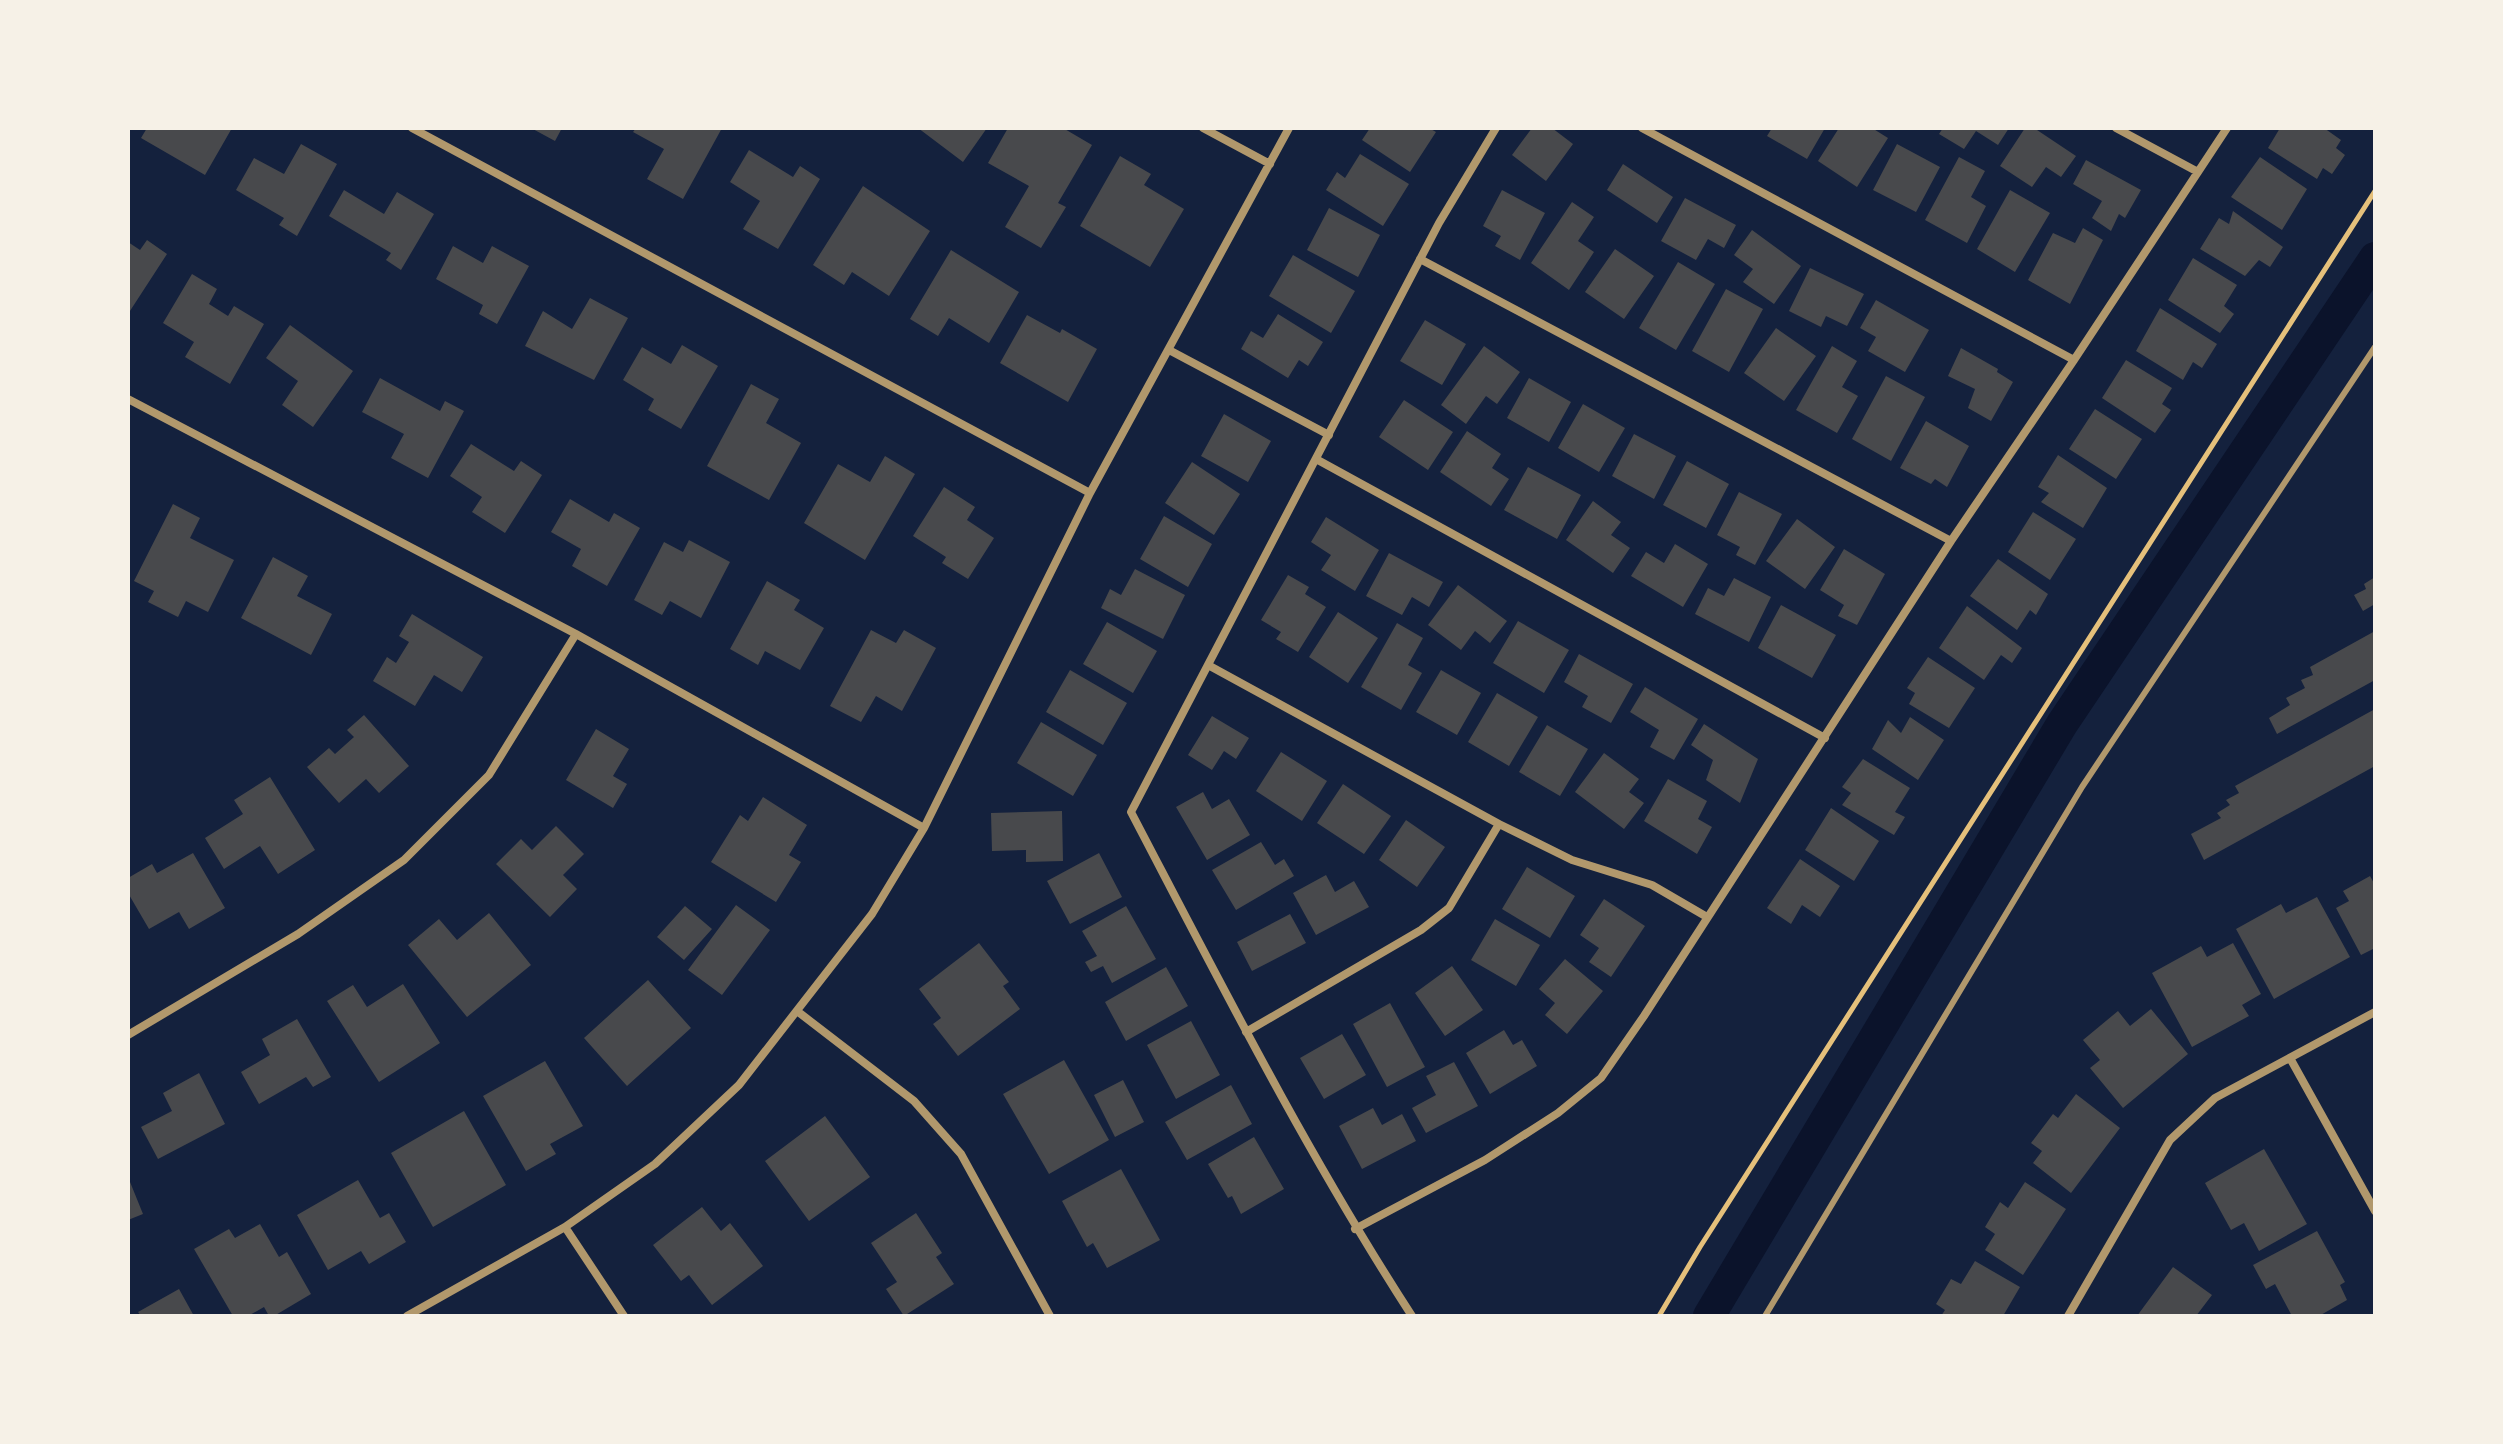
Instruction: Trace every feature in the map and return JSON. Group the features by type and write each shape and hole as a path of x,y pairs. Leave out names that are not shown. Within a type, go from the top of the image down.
{"street":[{"path":"412,128 1090,493"},
{"path":"1203,128 1270,164"},
{"path":"407,1316 565,1227 655,1164 739,1085 872,914 924,828 1090,493 1289,128"},
{"path":"1412,1316 1355,1229 1246,1032 1131,812 1420,259 1496,128"},
{"path":"1642,128 2074,360"},
{"path":"2116,128 2198,172"},
{"path":"1355,1229 1485,1160 1558,1113 1601,1078 1951,541 2227,128"},
{"path":"1420,259 1951,541"},
{"path":"1169,350 1329,435"},
{"path":"128,399 576,634 924,828"},
{"path":"1316,459 1825,738"},
{"path":"128,1035 298,934 404,860 489,775 576,634"},
{"path":"1208,665 1499,824 1572,860 1652,885 1707,917"},
{"path":"1246,1032 1421,930 1449,908 1499,824"},
{"path":"797,1011 914,1101 961,1154 1050,1316"},
{"path":"2068,1316 2170,1140 2215,1098 2375,1012"},
{"path":"2290,1058 2375,1211"},
{"path":"565,1227 624,1316"}],"lane":[{"path":"1765,1316 2082,787 2375,347"}],"path":[{"path":"1659,1316 1708,1234 2375,191"}],"building":[{"path":"147,128 232,128 205,175 141,138"},
{"path":"531,128 562,128 555,141"},
{"path":"636,128 722,128 683,199 647,179 664,149 633,132"},
{"path":"918,128 987,128 963,162"},
{"path":"1008,128 1063,128 1092,145 1058,203 1066,207 1041,248 1005,227 1029,186 988,163"},
{"path":"1370,128 1429,128 1436,132 1410,172 1362,140"},
{"path":"1532,128 1552,128 1573,144 1546,181 1512,155"},
{"path":"1772,128 1825,128 1807,159 1767,136"},
{"path":"1839,128 1872,128 1888,138 1857,187 1818,161"},
{"path":"1943,128 2009,128 1998,145 1976,131 1964,149 1939,134"},
{"path":"2025,128 2034,128 2076,156 2061,177 2046,167 2032,187 2000,166"},
{"path":"2280,128 2324,128 2341,140 2336,148 2345,155 2332,174 2323,168 2317,179 2268,148"},
{"path":"301,144 337,164 297,236 279,225 284,218 236,190 254,158 284,174"},
{"path":"1897,144 1940,167 1916,212 1873,190"},
{"path":"749,150 793,177 800,166 820,179 778,249 743,229 760,201 730,182"},
{"path":"1360,154 1409,184 1383,226 1326,190 1337,172 1345,178"},
{"path":"1120,156 1151,174 1144,185 1184,209 1150,267 1080,226"},
{"path":"1959,157 1985,171 1971,197 1986,206 1967,243 1925,220"},
{"path":"2260,157 2307,189 2282,230 2231,197"},
{"path":"2086,160 2141,190 2125,218 2119,214 2111,231 2092,218 2102,201 2073,184"},
{"path":"1623,164 1673,197 1657,223 1607,190"},
{"path":"863,186 930,231 889,296 852,272 844,285 813,265"},
{"path":"344,190 384,214 397,192 434,214 401,270 386,260 391,253 329,216"},
{"path":"1502,190 1545,213 1520,260 1495,246 1501,236 1483,226"},
{"path":"2010,190 2050,213 2015,272 1977,249"},
{"path":"1685,198 1736,225 1724,248 1708,239 1696,260 1661,241"},
{"path":"1572,202 1594,217 1578,241 1594,252 1569,290 1531,263"},
{"path":"1329,208 1380,235 1358,277 1307,250"},
{"path":"2233,211 2283,247 2270,267 2259,260 2245,276 2200,249 2219,218 2229,224"},
{"path":"2083,228 2103,240 2070,304 2028,280 2053,233 2075,243"},
{"path":"1752,230 1801,266 1774,304 1743,282 1753,269 1734,255"},
{"path":"147,240 167,254 128,314 128,242 140,250"},
{"path":"453,246 483,263 492,246 529,266 497,324 479,314 483,305 436,279"},
{"path":"1615,249 1654,276 1624,319 1585,292"},
{"path":"951,250 1019,292 989,343 949,318 938,336 910,319"},
{"path":"1293,255 1355,291 1331,333 1269,296"},
{"path":"2193,258 2237,285 2224,306 2234,314 2220,333 2168,300"},
{"path":"1678,262 1715,284 1676,350 1639,328"},
{"path":"1810,268 1864,294 1847,326 1826,316 1821,327 1789,311"},
{"path":"192,274 217,289 209,304 228,316 234,306 264,324 230,384 185,357 194,342 163,323"},
{"path":"1726,289 1763,309 1729,372 1692,351"},
{"path":"590,298 628,318 594,380 525,346 543,311 572,329"},
{"path":"1876,300 1929,330 1905,372 1868,351 1876,337 1860,328"},
{"path":"2160,308 2217,344 2202,368 2193,362 2183,380 2136,351"},
{"path":"1278,314 1323,342 1308,366 1299,360 1288,378 1241,349 1251,331 1263,338"},
{"path":"1027,315 1060,333 1062,329 1097,349 1068,402 1000,363"},
{"path":"1425,320 1466,344 1442,385 1400,361"},
{"path":"290,325 353,371 313,427 282,405 298,381 266,358"},
{"path":"1776,328 1816,356 1784,401 1744,373"},
{"path":"682,345 718,366 681,429 648,410 654,399 623,380 642,347 671,364"},
{"path":"1484,346 1520,372 1497,404 1486,396 1466,424 1441,405"},
{"path":"1832,346 1857,361 1842,387 1858,396 1837,433 1796,410"},
{"path":"1961,348 1998,369 1997,372 2013,382 1991,421 1968,408 1975,389 1948,376"},
{"path":"2126,360 2172,388 2162,404 2171,410 2155,433 2102,398"},
{"path":"1886,376 1925,397 1891,461 1852,439"},
{"path":"380,378 440,411 445,401 464,411 428,478 391,458 404,434 362,412"},
{"path":"1529,378 1571,402 1549,442 1507,418"},
{"path":"751,384 779,399 766,423 801,443 769,500 707,466"},
{"path":"1404,400 1453,432 1428,470 1379,437"},
{"path":"1583,404 1625,428 1599,472 1558,448"},
{"path":"2095,409 2142,439 2116,479 2069,449"},
{"path":"1224,414 1271,441 1248,482 1201,456"},
{"path":"1926,421 1969,446 1947,487 1935,479 1931,484 1900,468"},
{"path":"1467,431 1501,454 1492,468 1509,479 1491,506 1440,472"},
{"path":"1634,434 1676,456 1654,499 1612,476"},
{"path":"471,444 514,471 521,461 542,475 505,533 472,512 482,497 450,476"},
{"path":"2058,455 2107,488 2083,528 2041,502 2049,493 2038,487"},
{"path":"885,456 915,474 865,560 804,523 838,464 870,482"},
{"path":"1687,461 1729,484 1706,528 1663,505"},
{"path":"1192,462 1240,494 1214,535 1165,503"},
{"path":"1528,467 1581,495 1557,539 1504,510"},
{"path":"944,487 975,507 967,520 994,538 968,579 942,563 946,557 913,536"},
{"path":"1739,492 1782,514 1755,565 1736,555 1740,547 1717,535"},
{"path":"570,499 609,522 614,513 640,528 607,586 572,566 581,549 551,532"},
{"path":"1593,501 1621,522 1611,535 1630,548 1613,573 1566,540"},
{"path":"173,504 200,518 190,538 234,560 208,612 186,601 178,617 148,602 154,591 134,581"},
{"path":"2033,512 2076,539 2050,580 2008,552"},
{"path":"1164,516 1212,544 1188,587 1140,559"},
{"path":"1326,517 1379,550 1355,591 1321,570 1331,555 1311,542"},
{"path":"1797,519 1835,547 1805,589 1766,561"},
{"path":"689,540 730,562 701,618 670,601 662,615 634,600 664,542 683,552"},
{"path":"1675,544 1708,564 1683,607 1631,576 1646,552 1664,563"},
{"path":"1844,549 1885,574 1857,625 1838,616 1844,605 1820,590"},
{"path":"1389,553 1443,582 1429,607 1412,597 1402,615 1366,596"},
{"path":"273,557 308,576 297,596 332,614 311,655 241,618"},
{"path":"1998,559 2048,594 2036,615 2030,610 2017,630 1970,596"},
{"path":"1135,569 1185,595 1163,639 1101,608 1110,589 1121,595"},
{"path":"1288,575 1309,587 1305,594 1326,607 1298,652 1276,639 1281,632 1261,620"},
{"path":"2375,577 2375,604 2363,611 2354,595 2366,589 2364,584"},
{"path":"1734,578 1771,597 1749,642 1695,614 1708,588 1724,596"},
{"path":"767,581 800,600 794,610 824,628 800,670 765,651 758,665 730,649"},
{"path":"1458,585 1507,621 1490,643 1475,631 1461,650 1428,625"},
{"path":"1781,605 1836,635 1812,678 1758,648"},
{"path":"1967,606 2022,648 2012,663 2001,655 1984,680 1939,648"},
{"path":"1338,612 1378,638 1348,683 1309,657"},
{"path":"412,614 483,657 462,692 434,675 415,706 373,681 387,657 396,663 409,642 399,636"},
{"path":"1518,621 1569,650 1544,693 1493,663"},
{"path":"1107,622 1157,651 1133,693 1083,664"},
{"path":"1397,623 1423,638 1408,665 1422,673 1401,710 1361,687"},
{"path":"871,630 896,643 904,630 936,648 902,711 876,696 861,722 830,706"},
{"path":"2375,631 2375,680 2277,734 2269,718 2290,705 2286,698 2305,688 2301,680 2313,675 2310,667"},
{"path":"1579,654 1633,684 1611,723 1582,707 1588,696 1564,682"},
{"path":"1928,657 1975,688 1949,728 1909,704 1915,693 1907,688"},
{"path":"1070,670 1127,703 1103,745 1046,712"},
{"path":"1441,670 1481,693 1457,735 1416,712"},
{"path":"1645,687 1698,719 1674,760 1650,747 1659,730 1630,712"},
{"path":"1497,693 1538,717 1509,766 1468,742"},
{"path":"2375,709 2375,766 2204,860 2191,834 2221,818 2217,813 2230,805 2226,800 2239,793 2235,786"},
{"path":"364,715 409,766 379,793 366,779 339,803 307,767 329,748 335,754 354,737 347,730"},
{"path":"1212,716 1249,738 1236,759 1224,751 1212,770 1188,755"},
{"path":"1910,717 1944,740 1918,780 1872,749 1888,720 1901,733"},
{"path":"1041,722 1097,755 1073,796 1017,763"},
{"path":"1704,724 1758,759 1740,803 1706,780 1713,760 1691,745"},
{"path":"1547,725 1588,749 1560,796 1519,772"},
{"path":"596,729 629,749 613,776 627,784 613,808 566,780"},
{"path":"1281,752 1327,781 1302,821 1256,791"},
{"path":"1604,753 1639,779 1629,792 1644,803 1624,829 1575,792"},
{"path":"1863,759 1910,788 1895,812 1905,817 1894,835 1842,805 1851,793 1842,787"},
{"path":"270,777 315,850 278,874 260,846 224,869 205,838 243,814 234,800"},
{"path":"1668,779 1707,801 1698,819 1712,827 1697,854 1644,821"},
{"path":"1343,784 1391,816 1364,854 1317,823"},
{"path":"1203,792 1212,809 1229,799 1250,835 1207,860 1176,807"},
{"path":"763,797 807,825 789,855 801,862 776,902 711,862 740,815 748,821"},
{"path":"1831,808 1879,841 1854,881 1805,850"},
{"path":"1062,811 1063,861 1026,862 1026,850 992,851 991,813"},
{"path":"1406,820 1445,847 1417,887 1379,860"},
{"path":"556,826 584,854 563,875 577,889 550,917 496,864 521,839 532,850"},
{"path":"1261,842 1275,865 1284,859 1294,876 1236,910 1212,870"},
{"path":"193,853 225,908 189,929 179,912 149,929 128,893 128,878 152,864 157,873"},
{"path":"1099,853 1122,897 1070,924 1047,881"},
{"path":"1800,859 1840,886 1820,917 1802,905 1791,924 1767,908"},
{"path":"1527,867 1575,896 1550,938 1502,909"},
{"path":"1326,875 1335,892 1354,881 1369,907 1316,935 1293,893"},
{"path":"2370,876 2375,885 2375,948 2361,955 2336,908 2349,901 2343,891"},
{"path":"2317,897 2350,957 2274,999 2236,929 2281,904 2286,913"},
{"path":"1604,899 1645,926 1611,977 1589,962 1599,948 1580,935"},
{"path":"736,905 770,930 722,995 688,970"},
{"path":"685,906 712,929 684,960 657,937"},
{"path":"1126,906 1156,959 1112,983 1103,966 1091,972 1085,962 1097,956 1082,931"},
{"path":"489,913 531,965 467,1017 408,945 439,919 457,940"},
{"path":"1290,914 1306,943 1252,971 1237,942"},
{"path":"1495,919 1540,945 1516,986 1471,960"},
{"path":"979,943 1009,982 1003,986 1020,1009 958,1056 933,1024 941,1018 919,989"},
{"path":"2233,943 2261,994 2242,1005 2249,1016 2192,1047 2152,973 2201,946 2207,957"},
{"path":"1565,959 1603,991 1567,1034 1545,1015 1555,1003 1539,989"},
{"path":"1452,966 1483,1010 1445,1036 1415,993"},
{"path":"1166,967 1188,1006 1126,1041 1105,1002"},
{"path":"648,980 691,1028 627,1086 584,1038"},
{"path":"403,984 440,1043 379,1082 327,1001 353,985 367,1007"},
{"path":"1390,1003 1425,1067 1387,1087 1353,1024"},
{"path":"2151,1009 2188,1054 2123,1108 2090,1068 2100,1060 2083,1040 2118,1011 2130,1026"},
{"path":"297,1019 331,1077 313,1087 306,1077 259,1104 241,1072 270,1055 262,1039"},
{"path":"1191,1021 1220,1075 1176,1099 1147,1045"},
{"path":"1504,1030 1513,1045 1522,1040 1537,1066 1490,1094 1466,1053"},
{"path":"1342,1034 1366,1075 1324,1099 1300,1058"},
{"path":"1064,1060 1109,1140 1049,1174 1003,1094"},
{"path":"545,1061 583,1126 550,1144 556,1154 526,1171 483,1096"},
{"path":"1454,1062 1478,1106 1426,1133 1412,1108 1436,1095 1426,1076"},
{"path":"199,1073 225,1124 158,1159 141,1127 172,1111 163,1093"},
{"path":"1123,1080 1144,1122 1115,1137 1094,1095"},
{"path":"1231,1085 1252,1124 1187,1160 1165,1122"},
{"path":"2076,1094 2120,1128 2071,1193 2033,1163 2042,1151 2031,1143 2053,1114 2058,1118"},
{"path":"1373,1108 1382,1125 1402,1114 1416,1141 1362,1169 1339,1126"},
{"path":"464,1111 506,1185 433,1227 391,1153"},
{"path":"825,1116 870,1177 809,1221 765,1161"},
{"path":"1254,1137 1284,1189 1241,1214 1232,1196 1228,1198 1208,1164"},
{"path":"2264,1149 2307,1224 2259,1251 2244,1223 2231,1230 2205,1183"},
{"path":"1121,1169 1160,1240 1107,1268 1093,1243 1087,1247 1062,1201"},
{"path":"128,1177 143,1214 128,1220"},
{"path":"358,1180 380,1218 389,1213 406,1242 369,1264 361,1251 328,1270 297,1215"},
{"path":"2025,1182 2066,1209 2023,1275 1985,1250 1995,1234 1985,1227 2000,1202 2008,1208"},
{"path":"702,1207 721,1231 730,1223 763,1266 712,1305 689,1275 681,1281 653,1245"},
{"path":"916,1213 942,1253 936,1257 954,1284 904,1316 886,1289 897,1282 871,1243"},
{"path":"260,1224 279,1257 287,1252 311,1294 274,1316 269,1316 264,1307 248,1316 233,1316 194,1249 229,1229 235,1238"},
{"path":"2317,1231 2345,1282 2340,1285 2347,1300 2319,1316 2292,1316 2275,1284 2266,1289 2253,1265"},
{"path":"1975,1261 2020,1287 2003,1316 1941,1316 1945,1310 1936,1304 1951,1279 1961,1284"},
{"path":"2173,1267 2212,1295 2196,1316 2137,1316"},
{"path":"179,1289 194,1316 141,1316 138,1312"}],"waterway":[{"path":"1709,1316 2062,724 2375,258"}]}
